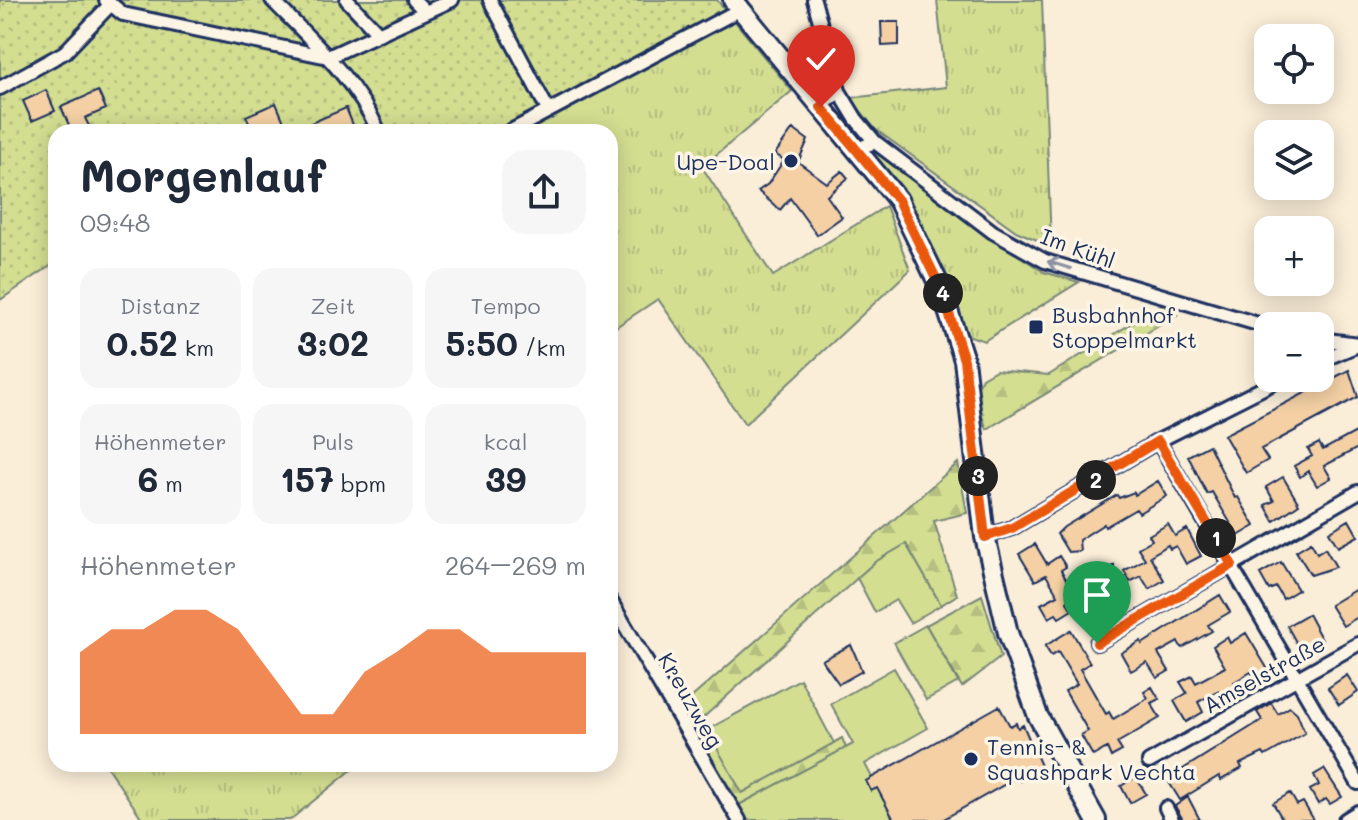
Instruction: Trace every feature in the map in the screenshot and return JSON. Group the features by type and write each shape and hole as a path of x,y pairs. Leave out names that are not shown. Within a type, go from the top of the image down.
{"street":[{"path":"272,0 328,57 366,102 376,124"},
{"path":"347,0 379,34"},
{"path":"414,0 426,12"},
{"path":"0,88 65,52 108,3 123,14 328,57 452,0"},
{"path":"490,0 548,110"},
{"name":"Im Kühl","path":"814,0 839,91 856,119 866,146 993,232 1045,261 1254,323"},
{"path":"523,124 737,5 821,107 866,146 898,200 941,289 954,326 970,403 985,537 1008,633 1038,716 1096,820"},
{"path":"821,107 839,91"},
{"path":"1334,341 1358,344"},
{"path":"1334,355 1358,344"},
{"path":"985,537 1012,528 1158,441 1255,392"},
{"path":"1158,441 1358,783"},
{"path":"1097,643 1358,492"},
{"name":"Kreuzweg","path":"618,614 739,820"},
{"name":"Amselstraße","path":"1149,762 1358,644"},
{"path":"1345,820 1358,812"}],"green space":[{"path":"0,0 717,0 733,19 539,124 48,124 48,267 0,300"},
{"path":"937,0 1042,0 1051,246 1016,231 875,129 850,98 946,87"},
{"path":"733,19 792,91 702,167 773,276 886,206 910,270 745,424 658,299 618,326 618,124 539,124"},
{"path":"876,148 995,240 1044,272 1079,282 984,341 965,334 938,260 902,195 871,152"},
{"path":"1161,305 1177,315 987,429 974,395 982,378 996,370 1049,375"},
{"path":"958,463 967,513 934,521 957,595 941,605 906,544 875,562 704,717 742,793 842,738 846,748 737,806 682,706"},
{"path":"906,544 941,605 910,623 896,600 875,612 857,578 875,562"},
{"path":"982,595 1001,657 962,687 926,625"},
{"path":"926,625 958,682 926,700 894,643"},
{"path":"894,668 928,728 865,764 894,820 747,820 737,806 853,744 831,704"},
{"path":"800,679 834,743 742,793 707,730"},
{"path":"110,772 349,772 290,820 143,820"}],"building":[{"path":"881,22 899,22 899,45 882,46"},
{"path":"46,90 55,111 32,121 23,101"},
{"path":"98,91 106,109 85,118 88,124 68,124 61,107"},
{"path":"276,103 285,124 250,124 246,116"},
{"path":"346,108 353,124 309,124"},
{"path":"793,129 808,140 798,162 827,183 842,171 848,178 827,196 842,217 817,235 790,198 780,210 758,191 768,184 784,160 775,154"},
{"path":"1349,370 1358,397 1261,449 1268,460 1246,473 1224,435 1307,392 1334,392 1334,378"},
{"path":"1358,431 1358,448 1324,466 1331,478 1317,486 1308,471 1300,477 1294,466 1312,456 1308,449 1319,443 1323,450"},
{"path":"1209,445 1235,498 1238,497 1255,526 1238,536 1212,492 1207,494 1188,456"},
{"path":"1283,477 1299,504 1274,521 1265,505 1274,501 1266,487"},
{"path":"1158,481 1167,496 1139,513 1136,509 1105,527 1104,524 1079,540 1080,551 1068,552 1057,534 1064,527 1117,495 1119,498 1134,492 1135,495"},
{"path":"1349,520 1358,536 1338,547 1329,532"},
{"path":"1168,524 1175,536 1187,529 1201,556 1186,564 1176,546 1170,549 1168,545 1150,556 1164,580 1149,589 1141,576 1130,582 1124,571 1145,559 1138,548 1152,540 1149,535"},
{"path":"1311,542 1317,553 1325,548 1336,567 1311,575 1296,551"},
{"path":"1035,544 1047,564 1059,556 1066,567 1061,570 1074,593 1067,602 1072,610 1059,618 1056,614 1049,618 1041,604 1058,595 1046,575 1035,581 1019,554"},
{"path":"1281,562 1298,590 1283,599 1276,587 1269,590 1260,574"},
{"path":"1114,565 1114,582 1109,585 1123,608 1109,616 1101,603 1095,606 1089,596 1103,587 1097,576"},
{"path":"1358,588 1358,617 1343,626 1330,605"},
{"path":"1220,595 1230,612 1208,625 1212,631 1182,648 1178,642 1158,653 1169,671 1157,678 1147,662 1131,671 1121,653 1141,641 1142,644"},
{"path":"1308,614 1322,640 1301,651 1287,626"},
{"path":"1071,630 1090,663 1080,669 1106,714 1109,712 1113,719 1148,698 1144,692 1152,687 1159,699 1151,703 1160,718 1117,743 1122,751 1111,757 1107,748 1093,756 1081,735 1088,731 1065,691 1077,684 1058,652 1051,656 1045,646"},
{"path":"1246,633 1270,673 1257,681 1251,672 1234,682 1239,691 1223,700 1218,691 1198,702 1203,712 1186,722 1174,701 1187,693 1180,682 1192,676 1196,683 1225,667 1213,646 1227,637 1230,643"},
{"path":"851,645 862,671 839,684 822,660"},
{"path":"1347,675 1358,692 1339,705 1328,688"},
{"path":"1271,703 1278,714 1290,707 1297,713 1305,733 1265,756 1263,753 1240,764 1242,768 1221,780 1219,776 1180,800 1167,779 1262,720 1257,712"},
{"name":"Tennis- & Squashpark Vechta","path":"999,706 1010,726 1016,723 1018,728 1023,725 1042,768 1020,781 1018,777 942,820 894,820 877,788 871,791 866,781"},
{"path":"1324,769 1342,797 1330,804 1326,799 1318,804 1310,790 1319,785 1314,775"},
{"path":"1136,777 1146,794 1130,803 1121,786"},
{"path":"1290,793 1297,805 1303,802 1314,820 1283,820 1273,803"},
{"path":"1188,797 1200,820 1183,820 1175,806"}],"place":[{"name":"Upe-Doal","path":"791,161"},
{"name":"Busbahnhof Stoppelmarkt","path":"1036,327"},
{"name":"Tennis- & Squashpark Vechta","path":"971,759"}],"route":[{"path":"821,107 898,200 941,289 964,360 985,537 1012,528 1158,441 1232,565 1097,643"}]}
